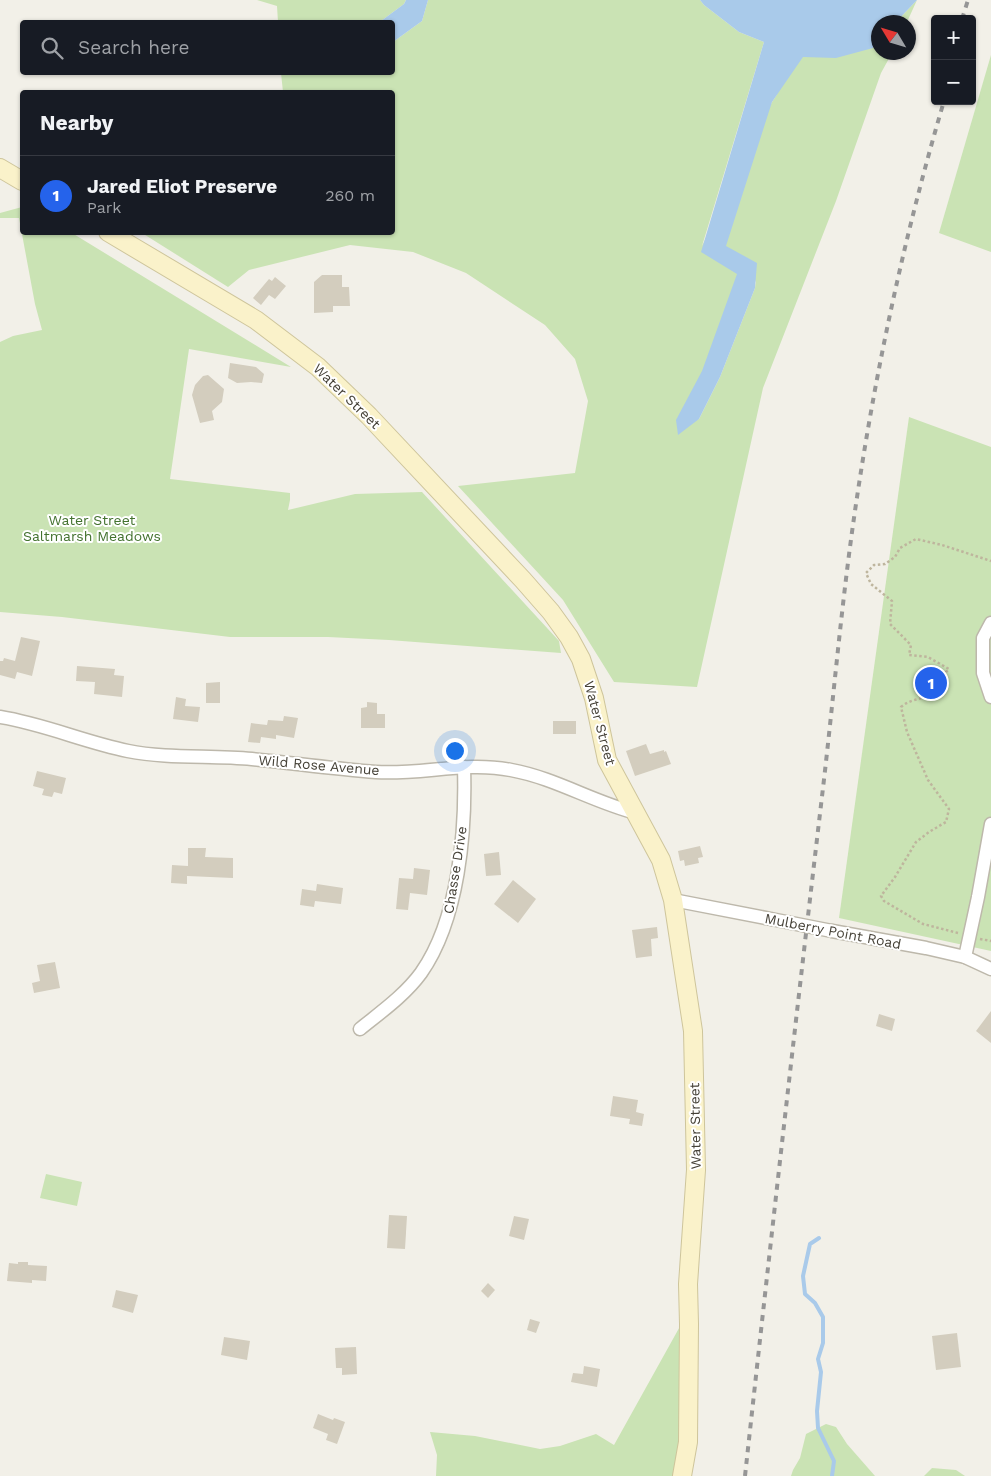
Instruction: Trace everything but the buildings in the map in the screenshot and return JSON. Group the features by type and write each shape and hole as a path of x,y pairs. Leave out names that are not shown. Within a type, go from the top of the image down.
{"main road":[{"path":"0,168 20,181"},
{"name":"Water Street","path":"113,235 256,320 318,367 369,416 523,580 551,612 569,637 581,659 594,698 607,760 661,860 673,900 693,1031 696,1160 688,1284 688,1442 682,1476"}],"street":[{"path":"991,623 983,638 983,673 991,697"},
{"name":"Wild Rose Avenue","path":"0,717 115,748 154,754 252,759 377,772 415,772 464,767 499,768 545,779 620,809 636,813"},
{"name":"Chasse Drive","path":"360,1029 396,999 421,973 434,952 445,926 454,891 460,850 464,767"},
{"path":"965,957 991,824"},
{"name":"Mulberry Point Road","path":"673,900 926,948 965,957 991,969"}],"path":[{"path":"970,936 923,924 884,901 881,896 916,842 946,822 949,810 928,780 907,732 900,707 906,702 935,696 943,692 946,672 949,669 928,657 909,655 911,645 890,624 892,601 871,584 866,572 874,565 885,564 895,556 900,548 916,539 942,545 991,561"}],"green space":[{"path":"257,0 406,0 404,4 382,20 278,20 277,6"},
{"path":"428,0 700,0 739,32 764,42 702,246 776,96 792,52 871,48 871,60 888,60 881,73 836,201 763,388 697,687 614,682 563,600 458,486 575,473 588,401 575,359 545,325 466,273 413,252 350,245 249,270 228,287 145,235 395,235 395,90 283,90 281,75 395,75 395,41 422,21","holes":["756,280 755,288 720,377 699,419 696,420"]},
{"path":"917,0 910,15 903,15"},
{"path":"991,55 991,252 939,233"},
{"name":"Water Street Saltmarsh Meadows","path":"20,208 20,223 19,218 0,218 0,213"},
{"name":"Water Street Saltmarsh Meadows","path":"22,235 75,235 291,367 189,349 170,479 290,493 288,510 355,494 422,492 559,641 561,653 328,637 230,637 62,617 0,612 0,342 13,336 42,330 35,304"},
{"path":"909,417 991,447 991,951 839,918"},
{"path":"46,1174 82,1182 77,1206 40,1198"},
{"path":"683,1321 681,1452 674,1476 436,1476 437,1455 430,1432 475,1436 540,1449 560,1446 596,1434 614,1445"},
{"path":"826,1424 836,1427 847,1444 875,1476 791,1476 800,1458 806,1434"},
{"path":"932,1468 956,1470 965,1476 924,1476"}],"water":[{"path":"406,0 428,0 422,21 395,41 395,20 382,20 404,4"},
{"path":"700,0 917,0 903,15 871,15 871,49 836,58 803,57 772,102 726,246 757,263 755,288 720,377 699,419 678,435 676,420 702,371 737,274 701,252 764,42 739,32"}],"waterway":[{"path":"819,1238 810,1244 803,1276 805,1294 815,1303 823,1317 823,1343 818,1359 821,1372 817,1411 818,1428 834,1461 832,1476"}],"railway":[{"path":"963,15 968,0"},
{"path":"745,1476 842,610 856,504 882,352 893,301 904,251 943,105"}],"place":[{"name":"Jared Eliot Preserve","path":"931,683"}]}
